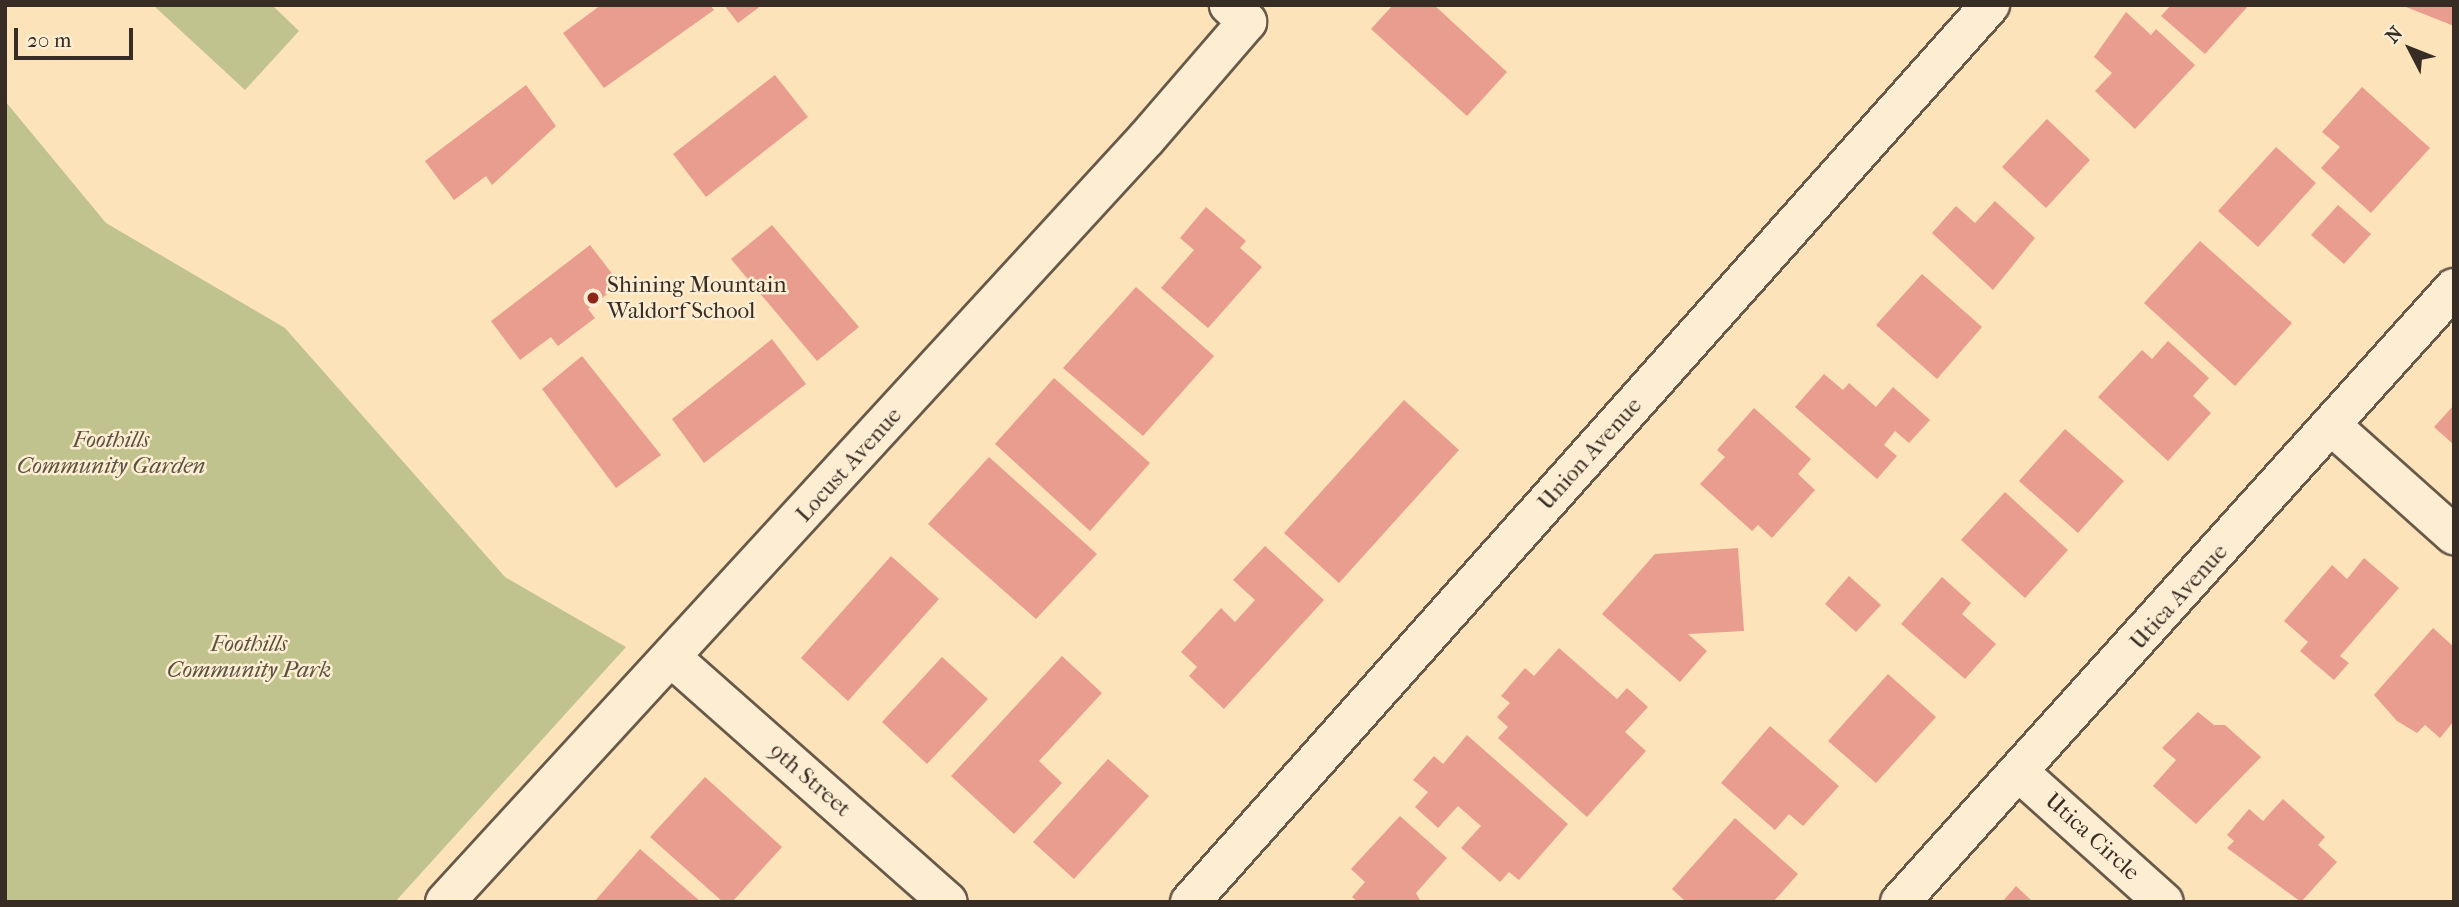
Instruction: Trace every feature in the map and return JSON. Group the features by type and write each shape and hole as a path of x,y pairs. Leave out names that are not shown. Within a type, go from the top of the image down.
{"street":[{"name":"Union Avenue","path":"1190,902 1990,5"},
{"name":"Locust Avenue","path":"445,902 672,658 1238,13"},
{"name":"Utica Avenue","path":"1900,902 2020,773 2454,288"},
{"path":"2332,426 2454,535"},
{"name":"9th Street","path":"672,658 948,902"},
{"name":"Utica Circle","path":"2020,773 2164,902"}],"green space":[{"path":"153,5 272,5 299,31 245,90"},
{"name":"Foothills Community Park","path":"5,101 106,223 285,328 505,577 626,647 395,902 5,902"}],"building":[{"path":"601,5 710,5 714,10 604,88 563,33"},
{"path":"724,5 762,5 738,23"},
{"path":"1393,5 1434,5 1507,72 1467,116 1371,29"},
{"path":"2171,5 2249,5 2205,54 2161,16"},
{"path":"2401,5 2454,5 2454,26"},
{"path":"2126,12 2151,35 2156,29 2195,65 2135,129 2095,91 2112,73 2094,57"},
{"path":"775,75 808,117 706,197 673,154"},
{"path":"526,85 556,126 492,185 486,176 454,200 425,161"},
{"path":"2362,87 2430,148 2371,213 2321,168 2340,147 2322,132"},
{"path":"2047,119 2090,160 2046,208 2002,167"},
{"path":"2276,147 2316,183 2258,247 2218,211"},
{"path":"1995,201 2035,238 1993,290 1932,233 1956,206 1975,223"},
{"path":"2338,205 2371,234 2344,264 2311,235"},
{"path":"1206,207 1246,241 1240,248 1262,267 1208,328 1161,288 1194,250 1180,238"},
{"path":"772,225 859,327 817,361 731,259"},
{"path":"2200,241 2292,323 2235,386 2144,303"},
{"path":"590,245 620,284 588,309 595,318 558,346 551,337 520,360 491,321"},
{"path":"1922,274 1982,327 1937,379 1876,325"},
{"path":"1136,287 1214,356 1143,436 1063,368"},
{"path":"772,339 806,384 704,463 672,419"},
{"path":"2168,341 2209,378 2193,396 2211,413 2168,461 2098,397 2142,350 2152,359"},
{"path":"582,356 661,455 616,488 542,389"},
{"path":"1824,374 1843,390 1849,383 1876,407 1893,387 1930,420 1909,443 1895,431 1884,445 1897,456 1877,479 1795,407"},
{"path":"1054,378 1150,463 1090,531 995,444"},
{"path":"1404,400 1459,450 1339,583 1284,533"},
{"path":"2454,405 2454,445 2434,427"},
{"path":"1754,408 1811,459 1798,474 1815,490 1772,538 1758,525 1752,531 1700,484 1725,457 1717,450"},
{"path":"2065,429 2124,481 2078,533 2019,481"},
{"path":"989,457 1097,554 1036,619 928,524"},
{"path":"2005,492 2068,550 2025,598 1961,540"},
{"path":"1265,546 1324,600 1224,709 1189,676 1197,667 1181,652 1221,608 1235,622 1255,600 1233,580"},
{"path":"1738,548 1744,631 1688,634 1707,651 1680,682 1602,614 1655,554"},
{"path":"891,556 939,599 848,701 801,658"},
{"path":"2364,558 2399,588 2340,656 2349,663 2334,680 2300,651 2308,642 2284,621 2332,565 2347,579"},
{"path":"1849,576 1881,605 1856,632 1825,604"},
{"path":"1942,577 1971,603 1962,614 1996,644 1965,679 1901,624"},
{"path":"2433,628 2454,647 2454,721 2440,738 2425,725 2417,733 2397,721 2374,695"},
{"path":"1559,648 1617,699 1627,688 1648,707 1625,732 1646,751 1587,817 1498,738 1508,727 1497,717 1510,703 1501,696 1525,668 1534,676"},
{"path":"1062,656 1102,693 1039,761 1062,783 1014,834 951,776"},
{"path":"942,657 988,699 927,764 882,722"},
{"path":"1888,674 1936,717 1876,783 1828,741"},
{"path":"2198,712 2214,725 2225,725 2261,757 2196,824 2153,786 2176,760 2162,748"},
{"path":"1770,726 1839,786 1803,826 1789,814 1775,830 1721,783"},
{"path":"1467,735 1568,824 1519,880 1509,872 1500,882 1461,848 1481,826 1458,806 1438,828 1415,807 1428,792 1413,780 1434,756 1443,764"},
{"path":"1108,759 1149,796 1074,879 1033,842"},
{"path":"705,777 782,847 732,902 723,902 650,837"},
{"path":"2283,799 2325,837 2318,845 2337,862 2301,902 2227,848 2234,841 2227,835 2249,809 2263,821"},
{"path":"1400,816 1447,858 1416,893 1421,902 1358,902 1352,897 1365,882 1351,869"},
{"path":"1735,818 1798,874 1773,902 1686,902 1672,889"},
{"path":"640,849 701,902 594,902"},
{"path":"2016,886 2033,902 2002,902"}],"place":[{"name":"Shining Mountain Waldorf School","path":"593,298"}],"park label":[{"name":"Foothills Community Garden","path":"111,453"}]}
